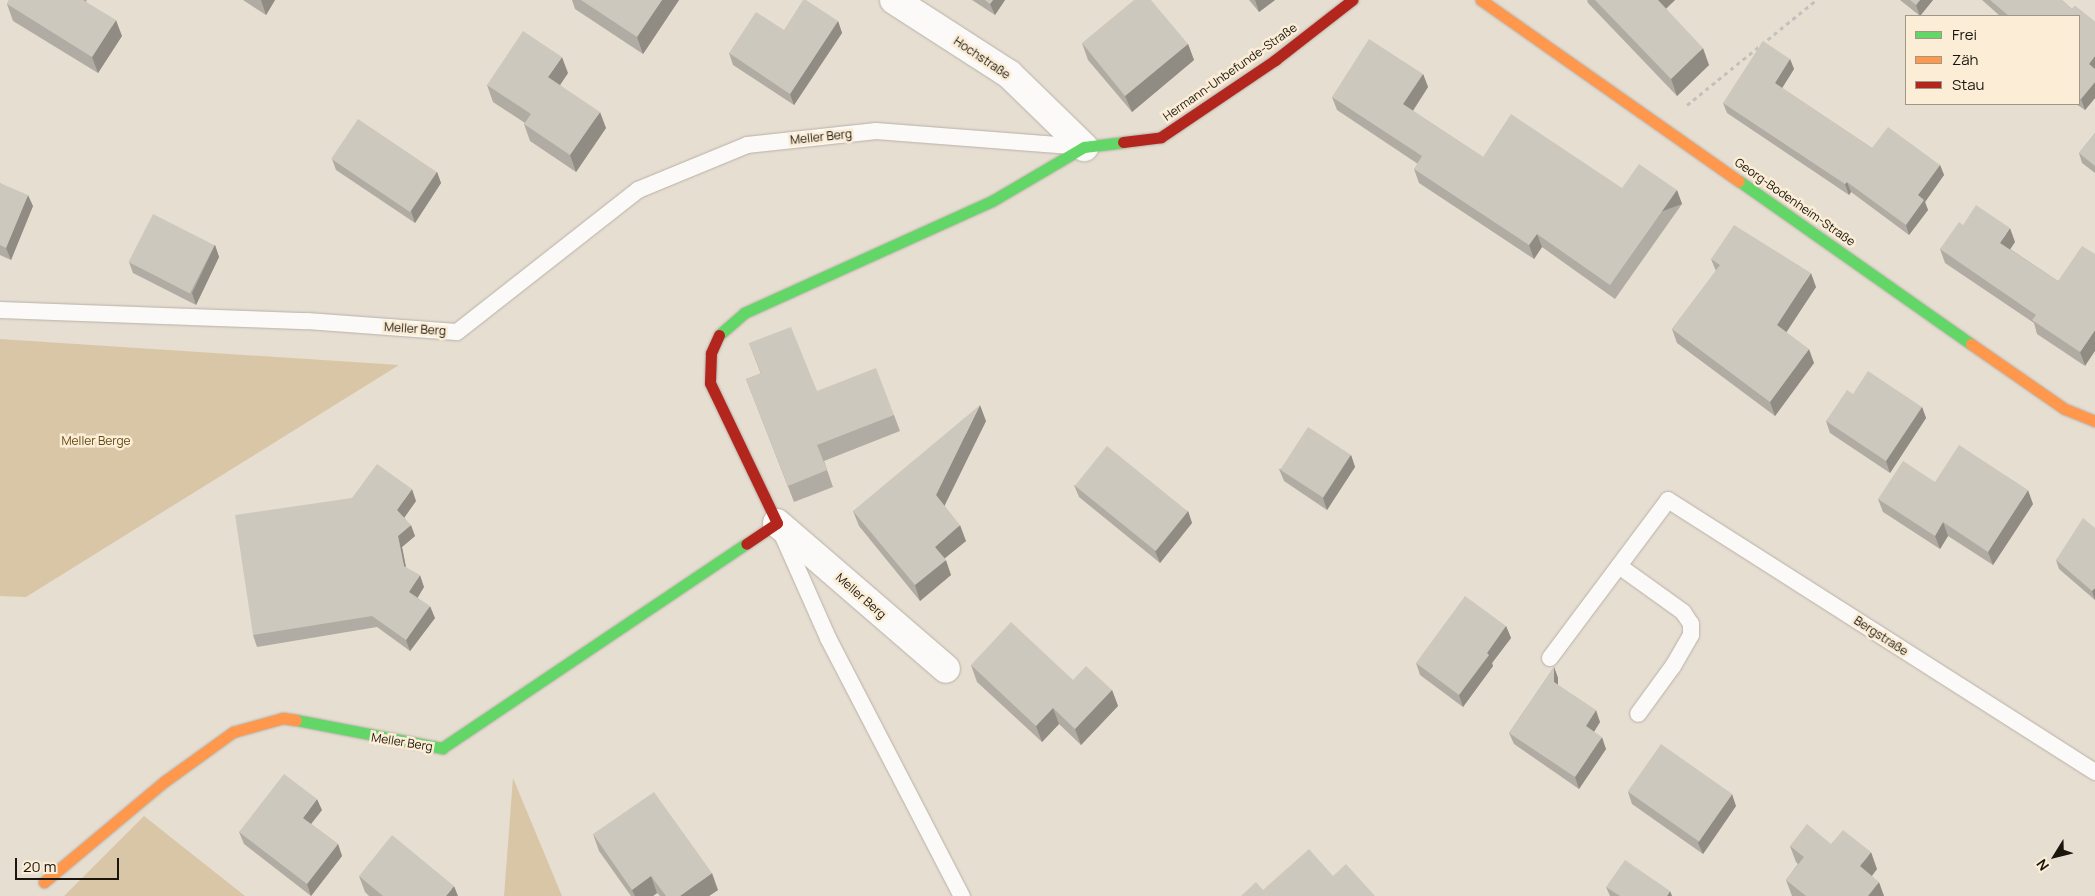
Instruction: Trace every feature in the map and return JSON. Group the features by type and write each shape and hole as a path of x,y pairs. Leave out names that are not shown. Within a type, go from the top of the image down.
{"street":[{"name":"Hochstraße","path":"894,0 1009,74 1084,147"},
{"name":"Hermann-Unbefunde-Straße","path":"1084,147 1161,137 1275,60 1352,0"},
{"name":"Georg-Bodenheim-Straße","path":"1481,0 1663,125 2065,409 2095,421"},
{"name":"Meller Berg","path":"946,669 777,522 710,383 711,353 721,332 744,313 992,201 1084,147"},
{"name":"Meller Berg","path":"44,882 165,781 233,732 283,718 442,748 777,522"}],"lane":[{"name":"Meller Berg","path":"0,310 307,321 457,332 638,190 748,145 876,131 1084,147"},
{"name":"Bergstraße","path":"1619,566 1668,500 2095,772"},
{"path":"777,522 828,638 962,896"},
{"path":"1550,658 1619,566 1682,612 1691,624 1691,635 1673,666 1638,714"}],"path":[{"path":"1663,125 1816,0"}],"green space":[{"name":"Meller Berge","path":"0,339 399,365 26,597 0,596"},
{"path":"513,778 562,896 504,896"},
{"path":"144,816 245,896 64,896"}],"building":[{"path":"9,0 83,0 116,20 92,57 7,4"},
{"path":"581,0 662,0 637,37"},
{"path":"803,0 806,0 838,21 790,94 729,53 756,12 784,30"},
{"path":"985,0 993,0 990,4"},
{"path":"1134,0 1151,0 1188,44 1125,96 1082,43"},
{"path":"1595,0 1658,0 1703,48 1671,79"},
{"path":"1910,0 1920,0 1916,5"},
{"path":"1990,0 2062,0 2072,9 2075,6 2095,22 2095,56 2089,64 2095,69 2095,82 2081,99 2080,15 2008,15"},
{"path":"523,31 562,57 548,77 600,112 570,155 524,124 531,114 487,85"},
{"path":"1369,39 1423,74 1403,104 1483,157 1511,114 1622,188 1639,164 1677,190 1610,285 1537,234 1529,245 1414,169 1422,156 1332,97"},
{"path":"1763,41 1790,59 1775,83 1872,148 1888,127 1940,165 1918,195 1924,200 1906,225 1847,182 1845,184 1723,103"},
{"path":"358,119 437,172 410,212 331,159"},
{"path":"2095,133 2095,166 2079,153"},
{"path":"0,183 28,195 6,248 0,245"},
{"path":"1976,205 2010,228 2000,243 2058,281 2082,246 2095,254 2095,330 2080,352 2032,320 2036,315 1940,249 1959,222 1963,225"},
{"path":"153,214 214,245 190,293 128,262"},
{"path":"1734,225 1811,273 1777,325 1809,349 1770,402 1672,329 1720,265 1711,259"},
{"path":"791,327 817,391 876,368 894,415 817,445 827,470 788,486 746,379 761,373 749,343"},
{"path":"1868,371 1922,407 1886,461 1826,421 1847,390 1853,394"},
{"path":"980,405 936,495 960,525 935,547 946,560 915,585 853,511"},
{"path":"1308,427 1351,455 1323,498 1280,470"},
{"path":"1959,445 2028,490 1988,552 1943,522 1935,536 1878,499 1903,461 1935,482"},
{"path":"1107,446 1188,511 1156,551 1075,486"},
{"path":"377,464 412,489 397,510 411,525 398,536 404,566 420,575 409,592 430,606 406,640 372,616 253,635 235,515 352,498"},
{"path":"2083,518 2095,528 2095,588 2092,591 2056,560"},
{"path":"1465,596 1506,626 1487,653 1489,655 1459,695 1416,663"},
{"path":"1011,622 1073,680 1086,666 1112,690 1075,729 1053,708 1036,726 971,665"},
{"path":"1554,667 1554,682 1596,710 1586,726 1602,737 1575,777 1509,733"},
{"path":"1661,744 1732,794 1699,841 1628,792"},
{"path":"284,774 317,799 303,818 338,844 307,884 239,832"},
{"path":"654,792 712,873 680,896 666,896 651,876 632,890 593,834"},
{"path":"1807,824 1831,844 1843,830 1871,852 1860,866 1879,882 1868,896 1806,896 1786,880 1804,857 1790,846"},
{"path":"392,835 454,886 446,896 383,896 359,876"},
{"path":"1309,849 1333,876 1346,864 1375,896 1241,896 1256,882 1263,890"},
{"path":"1625,860 1670,891 1667,896 1620,896 1606,887"}],"traffic: fast":[{"path":"719,335 744,313 992,201 1084,147 1123,142"},
{"path":"1739,181 1971,344"},
{"path":"296,720 442,748 746,544"}],"traffic: slow":[{"path":"1481,0 1739,181"},
{"path":"1971,344 2065,409 2095,421"},
{"path":"44,882 165,781 233,732 283,718 296,720"}],"traffic: jam":[{"path":"1123,142 1161,137 1275,60 1352,0"},
{"path":"719,335 711,353 710,383 777,523 746,544"}]}
